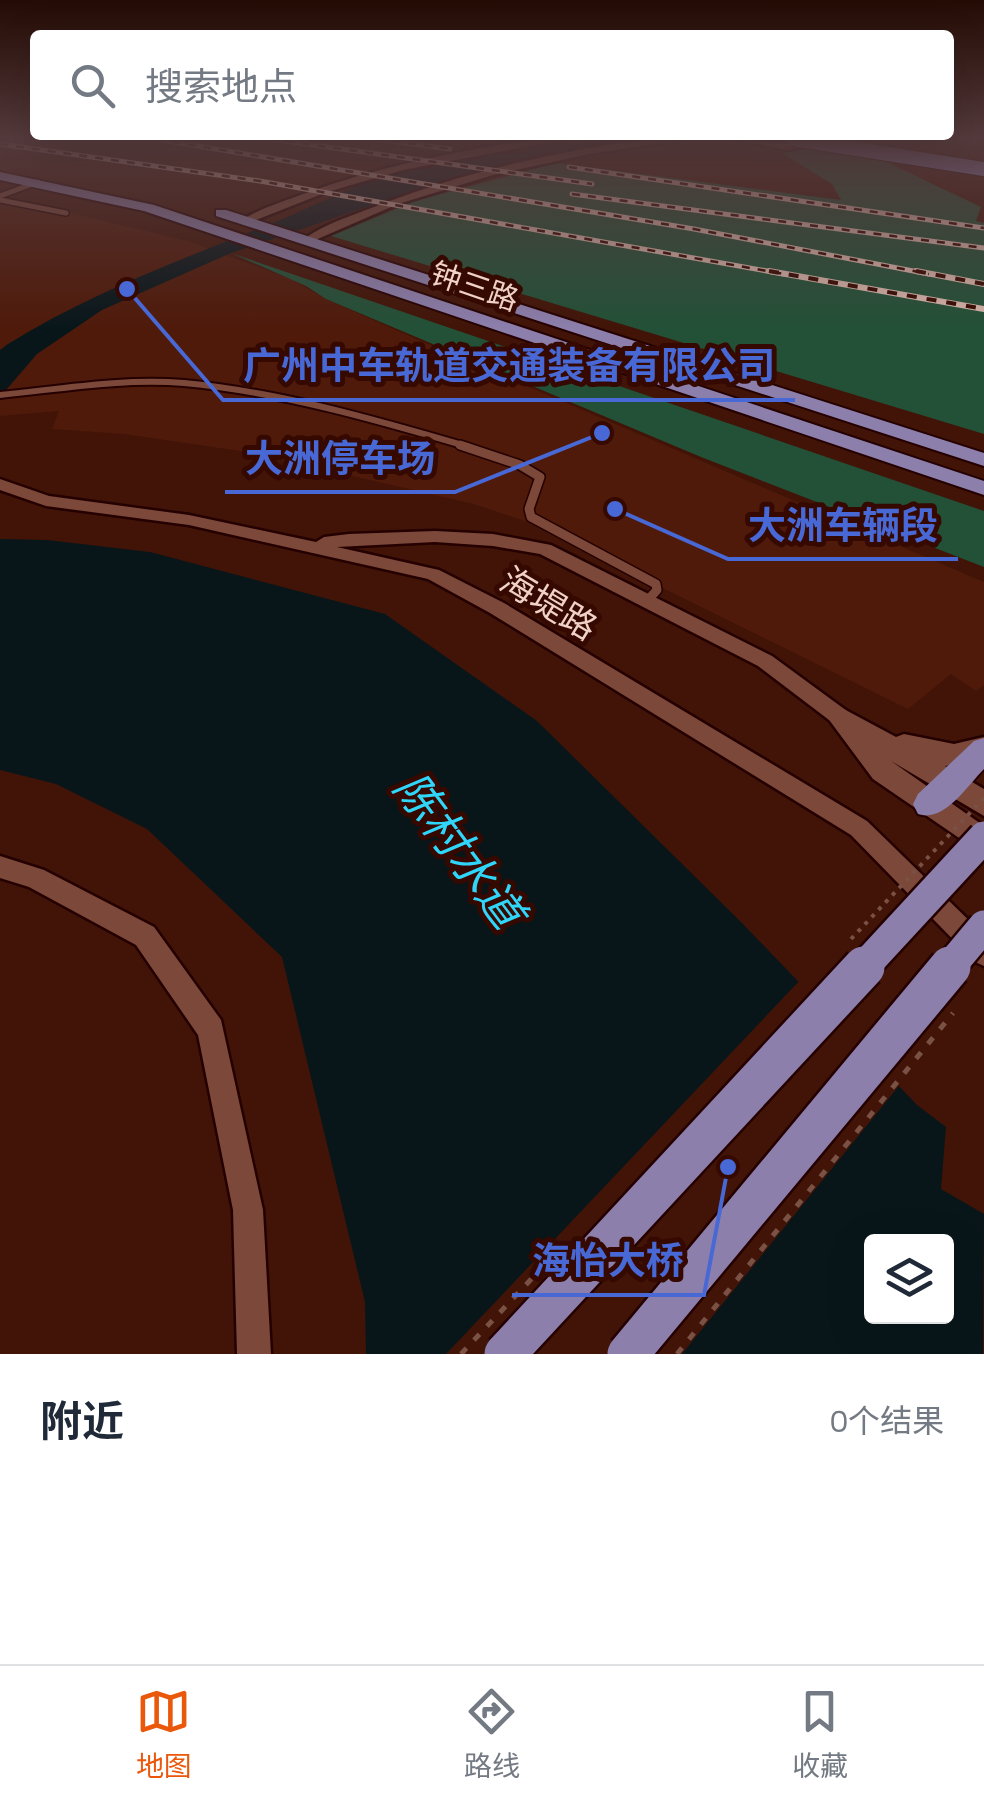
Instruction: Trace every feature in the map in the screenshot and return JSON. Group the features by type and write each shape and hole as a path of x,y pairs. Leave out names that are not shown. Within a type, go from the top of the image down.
{"main road":[{"name":"钟三路","path":"124,202 984,488"},
{"name":"钟三路","path":"212,210 984,460"},
{"path":"940,794 984,749"},
{"path":"505,1354 984,839"},
{"path":"628,1354 984,926"}],"street":[{"path":"247,220 294,202"},
{"path":"300,236 399,202"},
{"name":"海堤路","path":"0,484 46,501 189,520 433,574 497,608 859,828 984,953"},
{"path":"310,545 366,536 518,542 545,549 764,662 840,716 878,736 931,752 968,756 984,749"},
{"path":"840,716 883,771 940,794 984,804"},
{"path":"940,794 984,839"},
{"path":"0,867 35,878 145,936 211,1030 248,1210 254,1354"}],"lane":[{"path":"18,202 66,213"},
{"path":"0,396 128,383 211,386 462,444 517,461 540,477 530,517 656,584 657,590 646,602"}],"path":[{"path":"677,1354 960,1005"}],"shaded area":[{"path":"0,202 26,202 191,242 293,280 412,337 984,582 984,685 976,691 951,674 908,709 531,523 474,504 247,452 124,434 52,429 59,411 0,416"}],"green space":[{"path":"412,202 971,202 981,207 976,221 984,223 984,434 331,236"},
{"path":"231,253 984,511 984,567 701,457 326,299"}],"water":[{"path":"320,202 380,202 231,253 102,310 37,354 0,397 0,350 8,344 109,290"},
{"name":"陈村水道","path":"0,539 47,540 150,552 385,614 537,721 740,921 917,1105 946,1127 941,1189 984,1214 983,1354 366,1354 365,1302 282,957 147,829 56,784 0,770"}],"pier":[{"path":"802,978 902,1082 682,1354 446,1354"}],"railway":[{"path":"379,202 784,274"},
{"path":"534,202 929,274"},
{"path":"634,202 984,248"},
{"path":"808,202 984,228"},
{"path":"769,271 984,309"},
{"path":"916,271 984,284"}],"place":[{"name":"广州中车轨道交通装备有限公司","path":"127,289"},
{"name":"大洲停车场","path":"602,433"},
{"name":"大洲车辆段","path":"615,509"},
{"name":"海怡大桥","path":"728,1167"}]}
